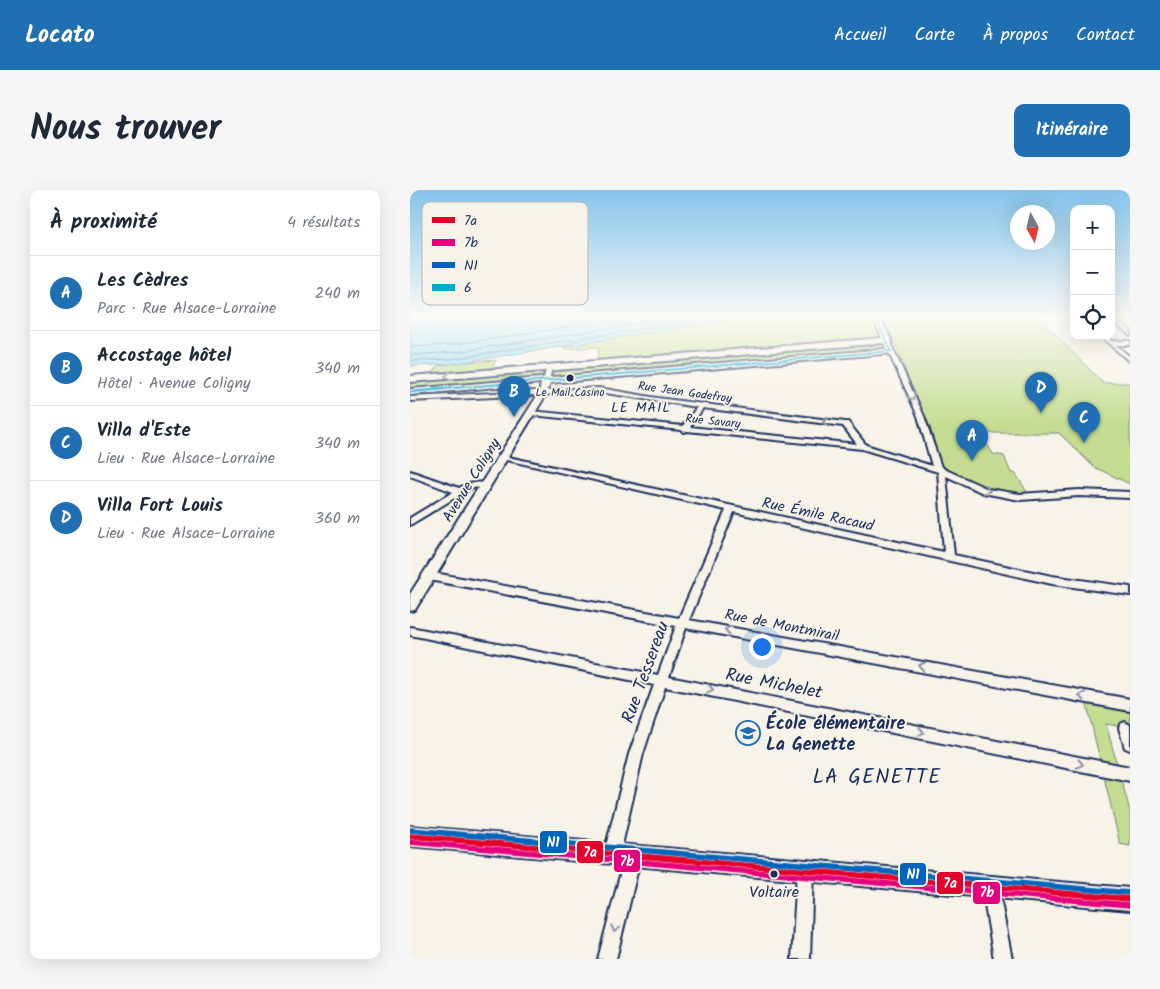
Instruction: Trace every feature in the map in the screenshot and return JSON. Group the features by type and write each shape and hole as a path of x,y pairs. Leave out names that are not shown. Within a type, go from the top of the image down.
{"street":[{"path":"410,379 744,352"},
{"path":"410,392 880,352"},
{"path":"891,352 921,416 936,465 942,471 949,556"},
{"path":"1120,352 1130,360"},
{"name":"Avenue Coligny","path":"410,606 544,393 549,368"},
{"name":"Rue Jean Godefroy","path":"410,399 599,390 702,406 845,424 862,447"},
{"path":"684,430 702,406"},
{"name":"Rue Savary","path":"531,413 862,447"},
{"path":"862,447 942,471 975,487 1006,495 1020,497 1088,493 1130,495"},
{"name":"Rue Émile Racaud","path":"502,457 1052,580 1130,591"},
{"path":"410,473 459,491"},
{"path":"410,522 469,486 485,485"},
{"name":"Rue Tessereau","path":"607,959 636,754 683,622 731,509"},
{"name":"Rue de Montmirail","path":"429,576 1130,705"},
{"name":"Rue Michelet","path":"410,631 1130,774"},
{"path":"1125,728 1130,744"},
{"path":"410,836 1130,900"},
{"path":"801,959 805,871"},
{"path":"990,887 1003,959"}],"green space":[{"path":"410,352 527,352 455,363 496,360 489,373 544,370 541,379 410,391 410,380 430,378 438,366 451,364 410,366"},
{"path":"598,352 719,352 597,363"},
{"path":"750,352 873,352 552,379 554,368"},
{"path":"899,352 1072,352 1103,383 1130,383 1130,484 1094,467 1059,433 980,433 993,454 1004,456 1011,473 1015,473 1029,495 1017,495 975,484 949,471 940,462 930,427 913,392"},
{"path":"1085,697 1130,705 1130,728 1106,724 1130,811 1130,846 1120,844"}],"water":[{"path":"410,352 528,352 451,364 410,366"}],"transit line":[{"name":"6","path":"410,392 881,352"},
{"name":"N1","path":"411,830 1130,893"},
{"name":"7a","path":"410,836 1130,899"},
{"name":"7b","path":"410,842 1129,905"}],"place":[{"name":"Le Mail Casino","path":"570,378"},
{"name":"Villa Fort Louis","path":"1041,413"},
{"name":"Accostage hôtel","path":"514,417"},
{"name":"Villa d'Este","path":"1084,443"},
{"name":"Les Cèdres","path":"972,461"},
{"name":"École élémentaire La Genette","path":"748,733"},
{"name":"Voltaire","path":"774,874"}],"district":[{"name":"LE MAIL","path":"641,407"},
{"name":"LA GENETTE","path":"877,776"}]}
